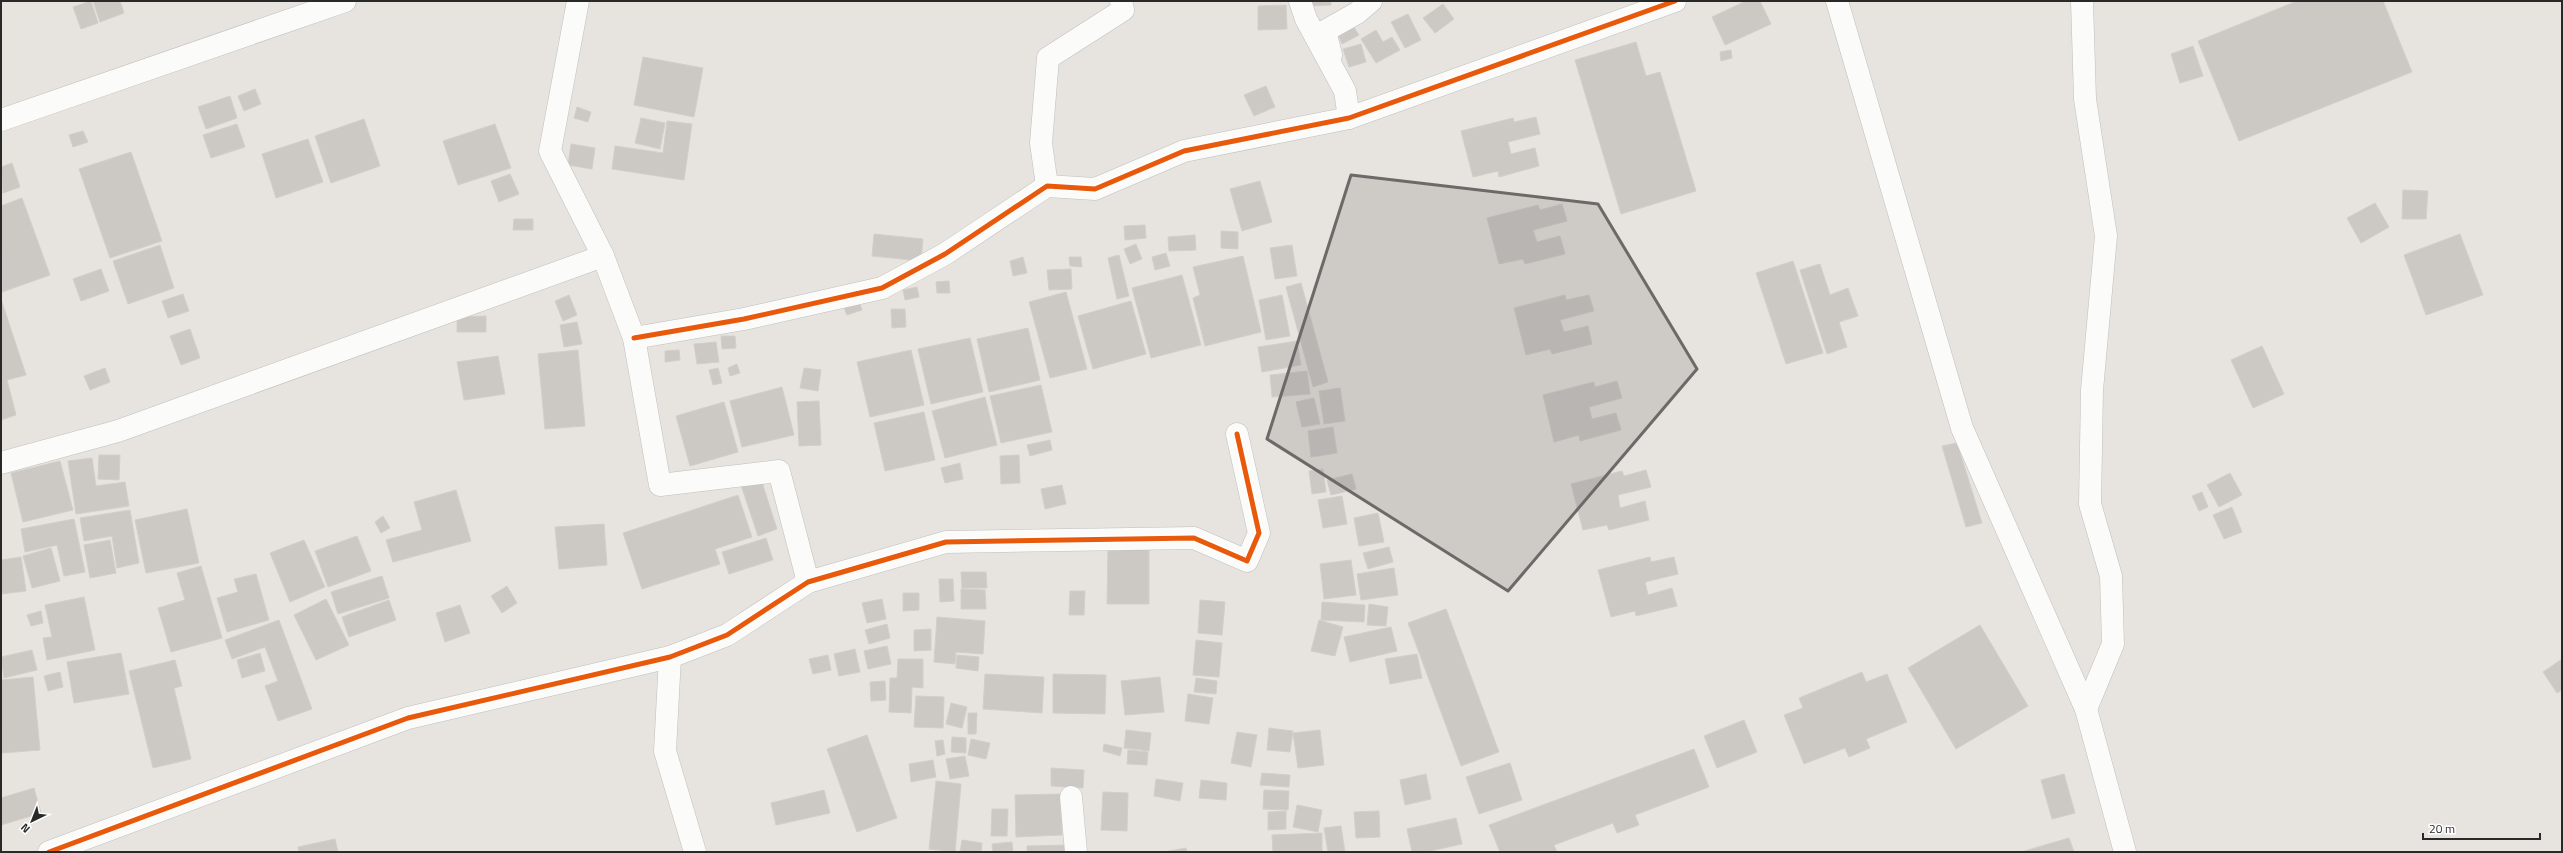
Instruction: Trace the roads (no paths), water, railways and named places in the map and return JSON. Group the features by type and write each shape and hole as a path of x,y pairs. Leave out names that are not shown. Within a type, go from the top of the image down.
{"street":[{"path":"1,120 345,1"},
{"path":"578,1 550,151 603,256 634,338 660,485 779,471 808,582"},
{"path":"1047,186 1041,143 1048,58 1124,10 1121,1"},
{"path":"1300,1 1306,19 1345,90 1349,118"},
{"path":"1336,76 1325,31 1357,13 1371,1"},
{"path":"634,338 744,319 882,288 945,254 1047,186 1095,190 1184,151 1349,118 1675,1"},
{"path":"1837,1 1962,428 2086,709 2125,852"},
{"path":"2082,1 2086,99 2106,236 2092,390 2090,504 2110,576 2113,644 2086,709"},
{"path":"1,463 118,431 603,256"},
{"path":"49,852 408,718 670,657 727,635 808,582 946,542 1194,538 1247,561 1259,532 1237,434"},
{"path":"670,657 665,751 695,852"},
{"path":"1071,797 1076,852"}]}
